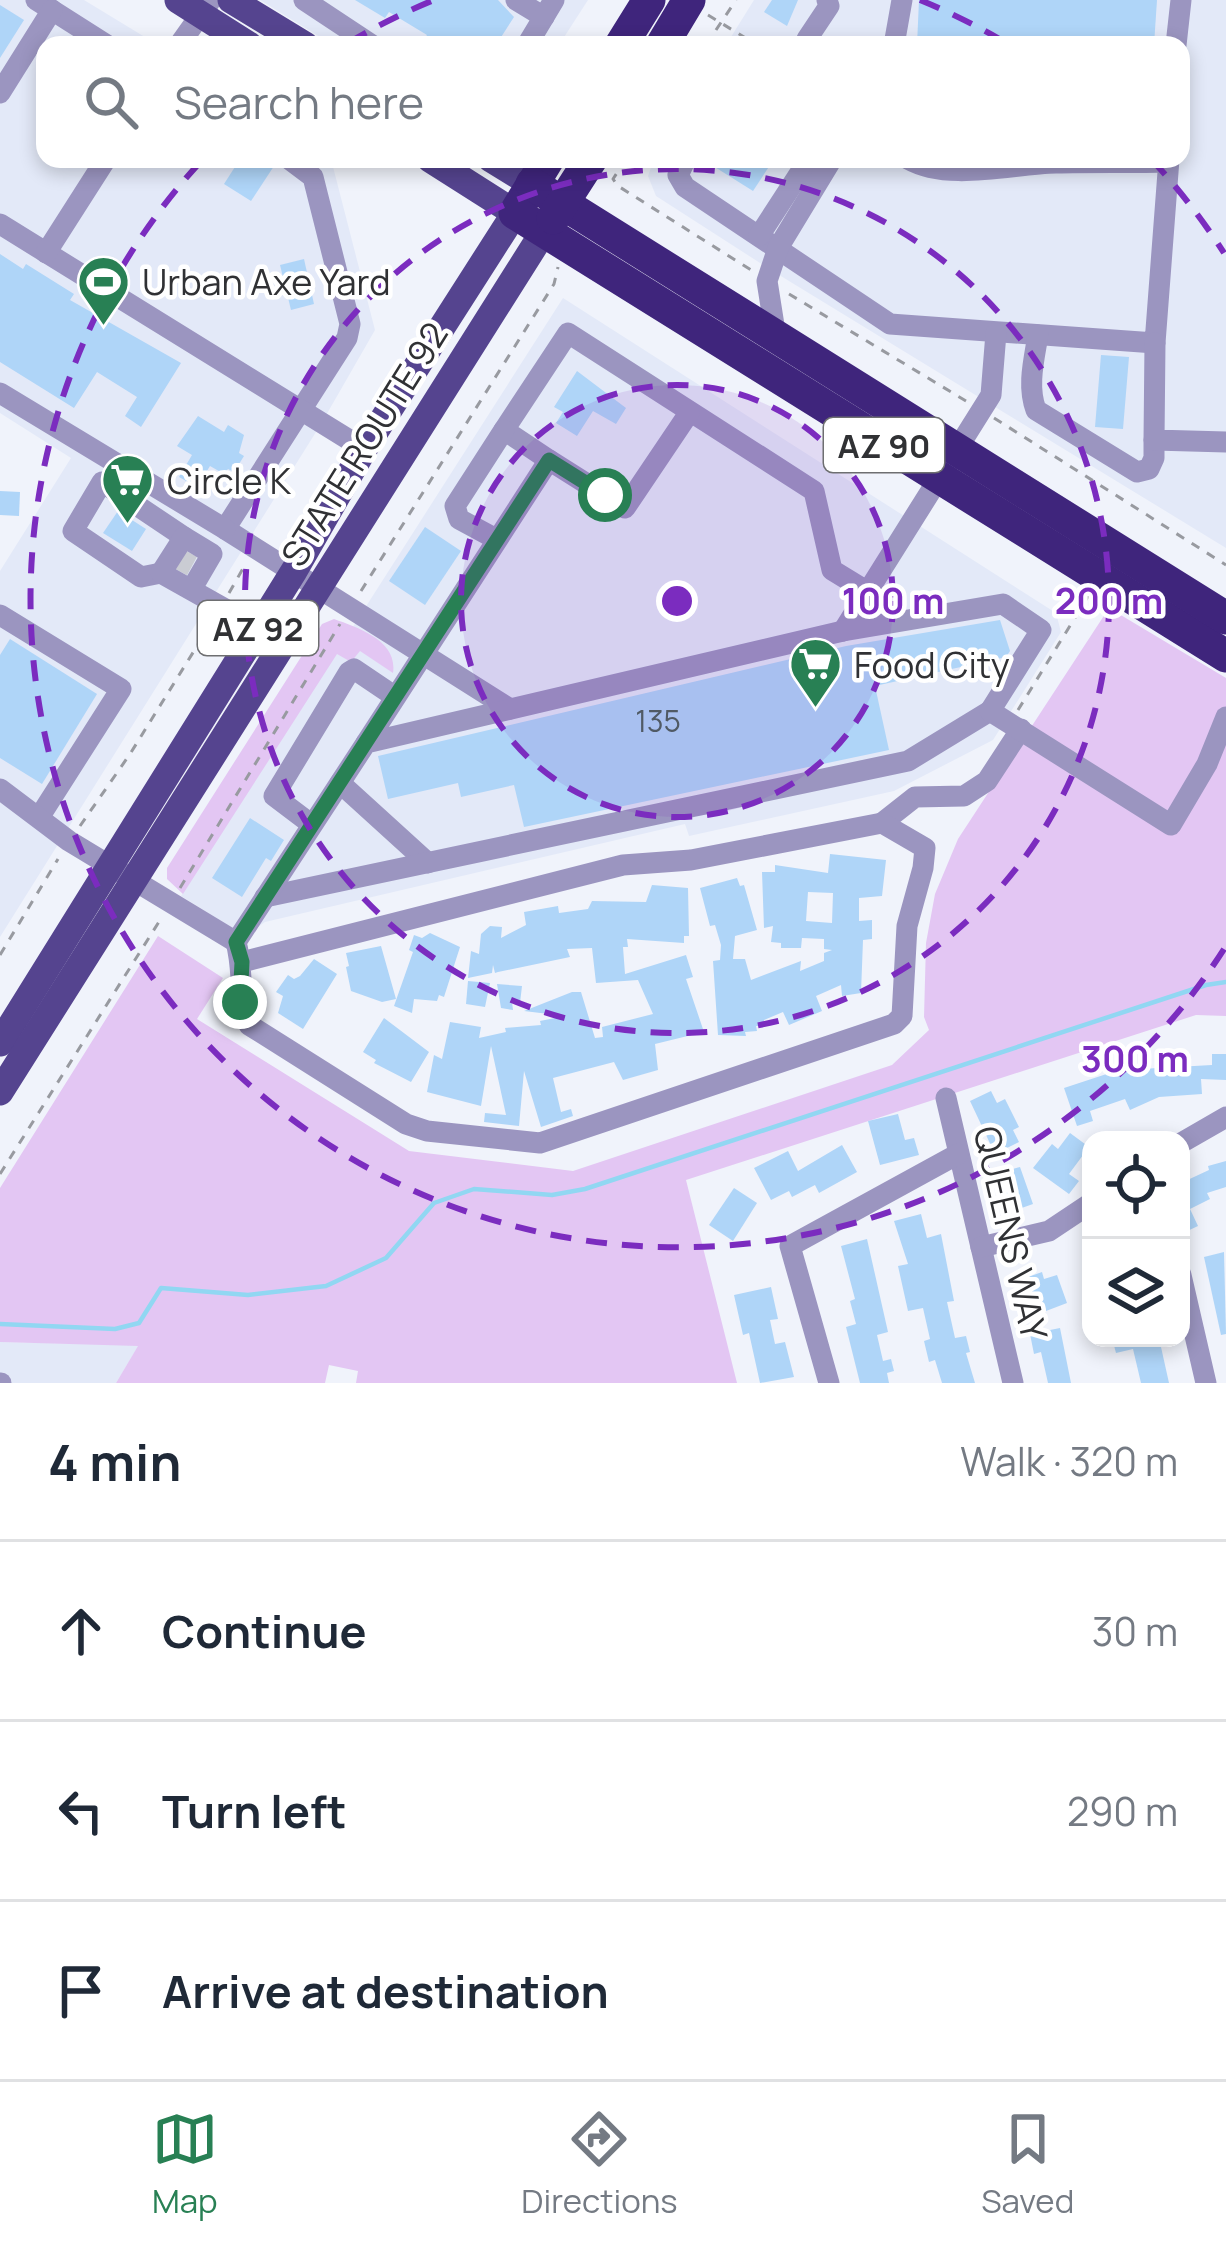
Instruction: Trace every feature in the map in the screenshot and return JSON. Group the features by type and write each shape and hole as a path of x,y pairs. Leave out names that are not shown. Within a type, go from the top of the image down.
{"highway":[{"path":"627,36 650,0"},
{"path":"668,36 689,1"},
{"name":"STATE ROUTE 92","path":"544,231 585,168"},
{"path":"515,213 540,171"},
{"name":"AZ 90","path":"540,171 562,202 1226,618"},
{"name":"AZ 90","path":"515,213 1226,656"}],"main road":[{"path":"231,0 289,36"},
{"path":"196,4 237,36"},
{"path":"444,168 515,213"},
{"name":"STATE ROUTE 92","path":"0,1093 259,628 364,449 515,213"},
{"name":"STATE ROUTE 92","path":"0,1043 320,588 544,231"}],"street":[{"path":"304,0 358,36"},
{"path":"516,0 549,8 532,36"},
{"path":"810,36 830,6 827,0"},
{"path":"896,36 902,0"},
{"path":"1177,36 1181,0"},
{"path":"183,36 196,4"},
{"path":"0,82 26,38 38,34 44,5 93,36"},
{"path":"0,93 36,37"},
{"path":"46,253 100,168"},
{"path":"225,529 347,338 350,324 313,177 301,168"},
{"path":"682,168 678,175 685,187 890,324 1155,343"},
{"path":"776,338 767,281 768,242 805,168"},
{"path":"768,242 824,168"},
{"path":"1038,334 1032,373 1036,410 1137,472 1148,470 1154,458 1155,343 1168,168"},
{"path":"0,224 364,449"},
{"path":"496,539 459,519 455,506 568,333 814,491 832,570 868,592"},
{"path":"843,631 991,395 996,333"},
{"path":"0,393 510,710"},
{"path":"504,430 625,508 689,413"},
{"path":"1154,440 1226,442"},
{"path":"549,460 266,897 239,952 240,1002 249,1025 406,1124 428,1131 539,1143 894,1024 902,1016 907,926 925,848 882,823"},
{"path":"183,565 221,607 259,628"},
{"path":"0,789 69,841 171,902 239,952 623,865 691,860 882,823 915,797 964,796 987,781 1041,629 1003,604 843,631 366,743"},
{"path":"0,615 121,689 40,816"},
{"path":"311,824 274,796 349,672 354,670 394,696"},
{"path":"1007,721 1171,825 1207,764 1226,717"},
{"path":"266,897 908,761 1007,721"},
{"path":"340,783 428,863"},
{"name":"QUEENS WAY","path":"946,1099 1013,1383"},
{"path":"1190,1138 1226,1117"},
{"path":"829,1383 790,1246 958,1154"},
{"path":"981,1247 1049,1231 1082,1209"},
{"path":"1190,1314 1206,1383"}],"path":[{"path":"712,36 736,0"},
{"path":"689,1 743,36"},
{"path":"620,168 613,179 618,186 1226,565"},
{"path":"0,1174 554,284"},
{"path":"0,955 255,548"},
{"path":"1007,721 1099,579"}],"shaded area":[{"path":"0,0 84,0 143,36 36,36 36,168 333,168 375,330 0,937 0,571 71,458 0,413"},
{"path":"260,0 588,0 565,36 318,36"},
{"path":"754,0 1226,0 1226,548 656,196 648,176 651,168 1190,168 1190,36 732,36"},
{"path":"563,298 1056,613 1061,632 993,740 894,791 689,836 685,824 265,922 245,936 181,896"},
{"path":"1109,608 1226,678 1226,1016 1196,1015 686,1180 737,1383 356,1383 358,1371 329,1365 325,1383 116,1383 138,1346 0,1342 0,1188 158,936 223,978 197,1019 409,1151 573,1171 892,1065 929,1030 924,1017 926,943 935,894 958,839"},
{"path":"334,619 383,644 393,673 360,651 351,662 337,654 183,894 167,879 167,868 322,624"},
{"path":"0,1342 139,1345 116,1383 0,1383"}],"building":[{"path":"355,0 498,0 514,17 502,36 426,36 389,12 385,18"},
{"path":"772,0 798,0 787,26 764,12"},
{"path":"919,0 1157,0 1155,36 917,36"},
{"path":"0,5 24,20 0,58"},
{"path":"234,168 273,168 251,201 224,184"},
{"path":"716,168 768,168 753,191"},
{"path":"0,254 23,269 26,264 74,294 70,300 181,363 141,427 125,416 137,397 97,372 74,408 0,362"},
{"path":"304,259 314,304 291,310 280,265"},
{"path":"1101,355 1129,357 1123,429 1095,427"},
{"path":"577,371 626,408 616,424 593,411 577,436 556,423 563,412 554,407"},
{"path":"198,416 224,432 228,425 244,435 239,453 244,456 234,472 228,469 224,474 210,466 197,487 179,477 192,455 177,446"},
{"path":"0,491 20,492 19,516 0,515"},
{"name":"Circle K","path":"118,511 146,529 132,551 103,533"},
{"path":"425,527 461,551 425,605 389,581"},
{"path":"1000,620 1010,651 1006,657 875,686 889,750 524,827 514,785 461,797 458,783 388,799 378,756 846,646"},
{"path":"10,639 97,694 42,784 0,758 0,655"},
{"path":"250,818 284,840 271,861 266,858 242,897 212,878"},
{"path":"830,854 886,860 882,896 859,898 859,921 872,920 872,939 863,940 861,993 842,996 841,985 816,996 822,1011 789,1025 783,1012 764,1020 757,1031 745,1032 746,1036 718,1035 713,961 720,960 721,945 715,925 710,926 700,888 737,878 744,885 757,930 735,936 733,959 745,959 751,980 801,961 800,971 824,961 824,953 832,950 824,949 824,939 802,938 801,948 781,948 781,943 771,942 773,926 764,928 762,872 775,872 775,865 828,873","holes":["808,892 833,893 832,923 806,921"]},
{"path":"652,885 688,888 689,936 684,936 684,943 627,939 625,974 686,955 693,977 686,979 704,1032 655,1044 658,1070 623,1080 614,1062 553,1078 561,1112 571,1109 573,1116 541,1127 524,1071 519,1126 484,1122 485,1113 506,1115 491,1046 481,1106 427,1092 434,1055 442,1059 450,1022 481,1027 479,1038 506,1032 505,1028 541,1025 540,1021 565,1016 524,1011 572,992 581,992 595,1038 603,1037 602,1027 653,1014 638,980 596,983 592,948 567,949 570,957 495,973 493,965 492,973 468,978 471,951 479,954 481,934 490,926 502,927 501,938 526,925 524,912 558,906 559,913 588,909 592,901 646,902"},
{"path":"430,933 460,947 444,997 414,999 412,1013 394,1006 413,952 409,950 414,935 422,938"},
{"path":"381,946 396,999 382,1002 351,991 346,967 346,953"},
{"path":"314,959 337,974 303,1029 278,1013 283,996 276,992 288,975 300,976"},
{"path":"468,981 490,983 485,1007 466,1004"},
{"path":"497,984 522,986 520,1003 512,1002 513,1010 501,1008"},
{"path":"384,1018 429,1052 411,1082 363,1052"},
{"path":"1212,1054 1226,1054 1226,1080 1201,1079 1202,1094 1159,1097 1130,1110 1125,1099 1090,1111 1093,1121 1077,1126 1064,1088 1137,1064 1140,1069 1212,1065"},
{"path":"991,1091 997,1103 1005,1099 1019,1127 1013,1130 1019,1142 995,1154 970,1101"},
{"path":"898,1114 905,1140 914,1138 919,1155 880,1165 868,1121"},
{"path":"1070,1133 1082,1142 1082,1156 1069,1174 1079,1181 1069,1194 1033,1168 1052,1144 1058,1149"},
{"path":"842,1145 857,1172 819,1193 815,1185 792,1197 789,1191 771,1200 754,1168 788,1151 798,1171"},
{"path":"1226,1161 1226,1187 1207,1193 1210,1199 1190,1209 1190,1179 1209,1170 1208,1166"},
{"path":"1020,1167 1033,1204 1007,1213 1000,1191 1005,1189 1002,1172"},
{"path":"734,1188 757,1203 733,1241 709,1225"},
{"path":"921,1214 927,1238 941,1234 954,1301 947,1302 955,1338 966,1336 975,1383 942,1383 935,1360 929,1362 923,1308 908,1311 898,1266 908,1264 894,1221"},
{"path":"867,1239 888,1332 877,1335 883,1361 891,1359 894,1371 887,1373 889,1383 860,1383 846,1327 856,1324 850,1301 855,1299 841,1246"},
{"path":"1224,1252 1226,1334 1221,1335 1204,1257"},
{"path":"1042,1272 1044,1279 1057,1275 1067,1303 1046,1311 1043,1303 1028,1309 1017,1281"},
{"path":"771,1287 778,1319 770,1320 775,1344 785,1342 794,1377 760,1383 749,1333 743,1335 734,1295"},
{"path":"1060,1328 1071,1383 1048,1383 1041,1352 1034,1354 1030,1334"},
{"path":"1114,1347 1161,1347 1169,1383 1141,1383 1133,1349 1116,1353"}],"waterway":[{"path":"0,1324 115,1329 139,1323 161,1288 248,1295 326,1286 386,1258 434,1203 474,1189 552,1195 585,1189 1226,982"}],"tunnel":[{"path":"179,559 192,566"}],"place":[{"name":"Urban Axe Yard","path":"103,327"},
{"name":"Circle K","path":"128,526"},
{"name":"Food City","path":"815,710"}],"route":[{"path":"240,1002 242,962 236,942 549,460 605,495"}]}
